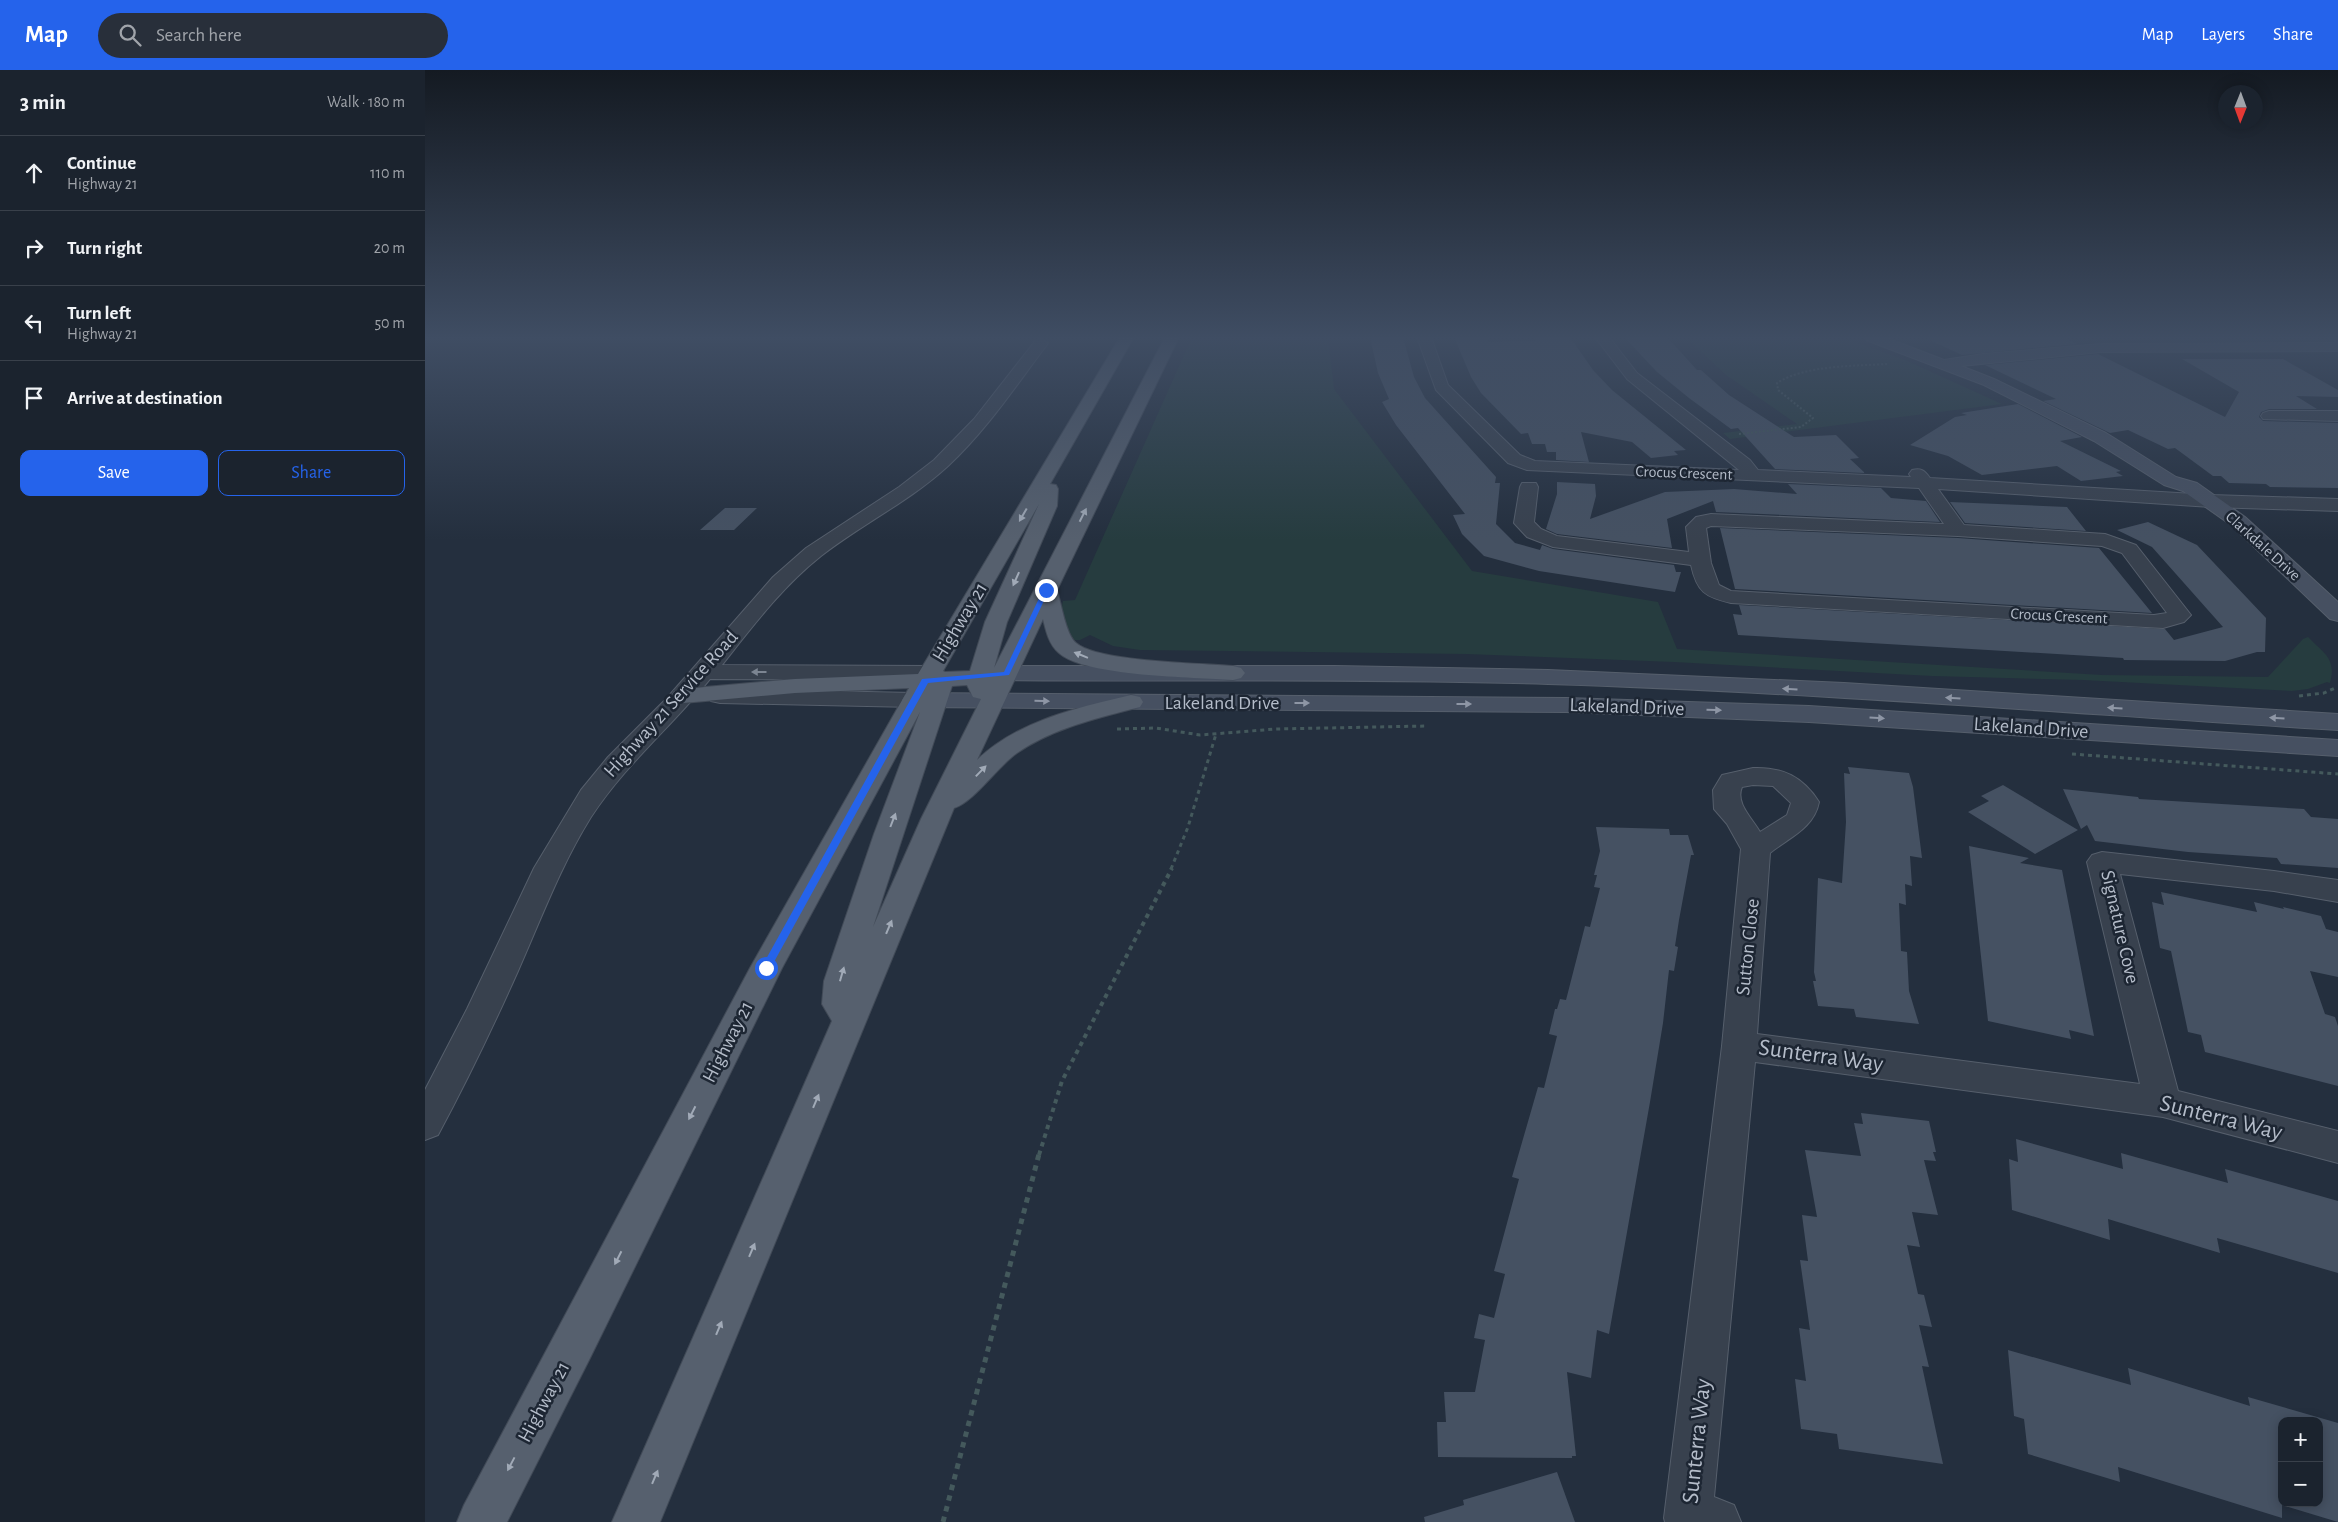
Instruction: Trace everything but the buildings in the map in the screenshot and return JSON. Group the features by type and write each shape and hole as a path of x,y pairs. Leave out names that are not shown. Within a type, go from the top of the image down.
{"main road":[{"name":"Highway 21","path":"481,1522 575,1343 766,968 929,687 1087,405"},
{"path":"636,1522 935,819 1138,405"},
{"name":"Clarkdale Drive","path":"2035,405 2100,437 2171,481 2190,487 2211,501 2238,521 2336,616"},
{"path":"993,701 982,693 979,684 980,675 996,622 1048,506 1051,467"},
{"path":"1046,590 1059,638 1067,649 1101,663 1233,673"},
{"name":"Lakeland Drive","path":"1006,674 1146,675 1324,672 1552,677 1727,685 2335,720"},
{"path":"849,1020 839,1004 840,981 888,834 922,744 929,687 980,675 1006,674"},
{"name":"Lakeland Drive","path":"929,687 993,701 1566,705 1809,714 2338,748"},
{"path":"935,819 988,764 1015,743 1065,719 1131,702"}],"street":[{"name":"Highway 21 Service Road","path":"425,1124 473,1034 543,878 573,824 591,795 610,770 683,696 751,613 797,567 830,540 933,470 952,453 991,405"},
{"name":"Crocus Crescent","path":"1459,405 1531,474 1753,476 2211,501 2338,504"},
{"path":"1669,405 1744,464 1753,476"},
{"path":"2269,416 2338,416"},
{"path":"1911,466 1957,530"},
{"path":"1531,474 1524,524 1534,533 1553,541 1701,560"},
{"name":"Crocus Crescent","path":"1711,520 2096,538 2129,549 2180,615 2174,620 2165,622 1731,597 1715,592 1707,584 1701,560 1697,527 1703,521 1711,520"},
{"path":"704,672 929,687"},
{"path":"683,696 929,687"},
{"name":"Sutton Close","path":"1739,1046 1756,849"},
{"name":"Signature Cove","path":"2163,1102 2102,862 2273,881 2338,891"},
{"name":"Sunterra Way","path":"1717,1522 1688,1518 1739,1046 2163,1102 2338,1147"}],"path":[{"path":"1732,435 1801,427 1813,418 1809,412 1799,405"},
{"path":"1112,729 1156,728 1200,735 1276,729 1430,726"},
{"path":"943,1522 1037,1160 1062,1081 1106,993 1165,884 1188,827 1216,734"},
{"path":"2066,754 2338,774"}],"green space":[{"path":"1162,405 1346,405 1472,571 1658,602 1677,649 2102,675 2268,677 2303,639 2308,637 2327,657 2332,668 2332,675 2330,683 2327,682 2308,689 2292,691 2083,680 1932,676 1674,662 1466,654 1140,650 1113,646 1090,635 1080,640 1072,640 1059,620 1063,601 1075,600"},
{"path":"1769,405 1996,405 1730,439 1723,433 1797,424"}],"route":[{"path":"766,968 925,681 1006,674 1046,590"}]}
